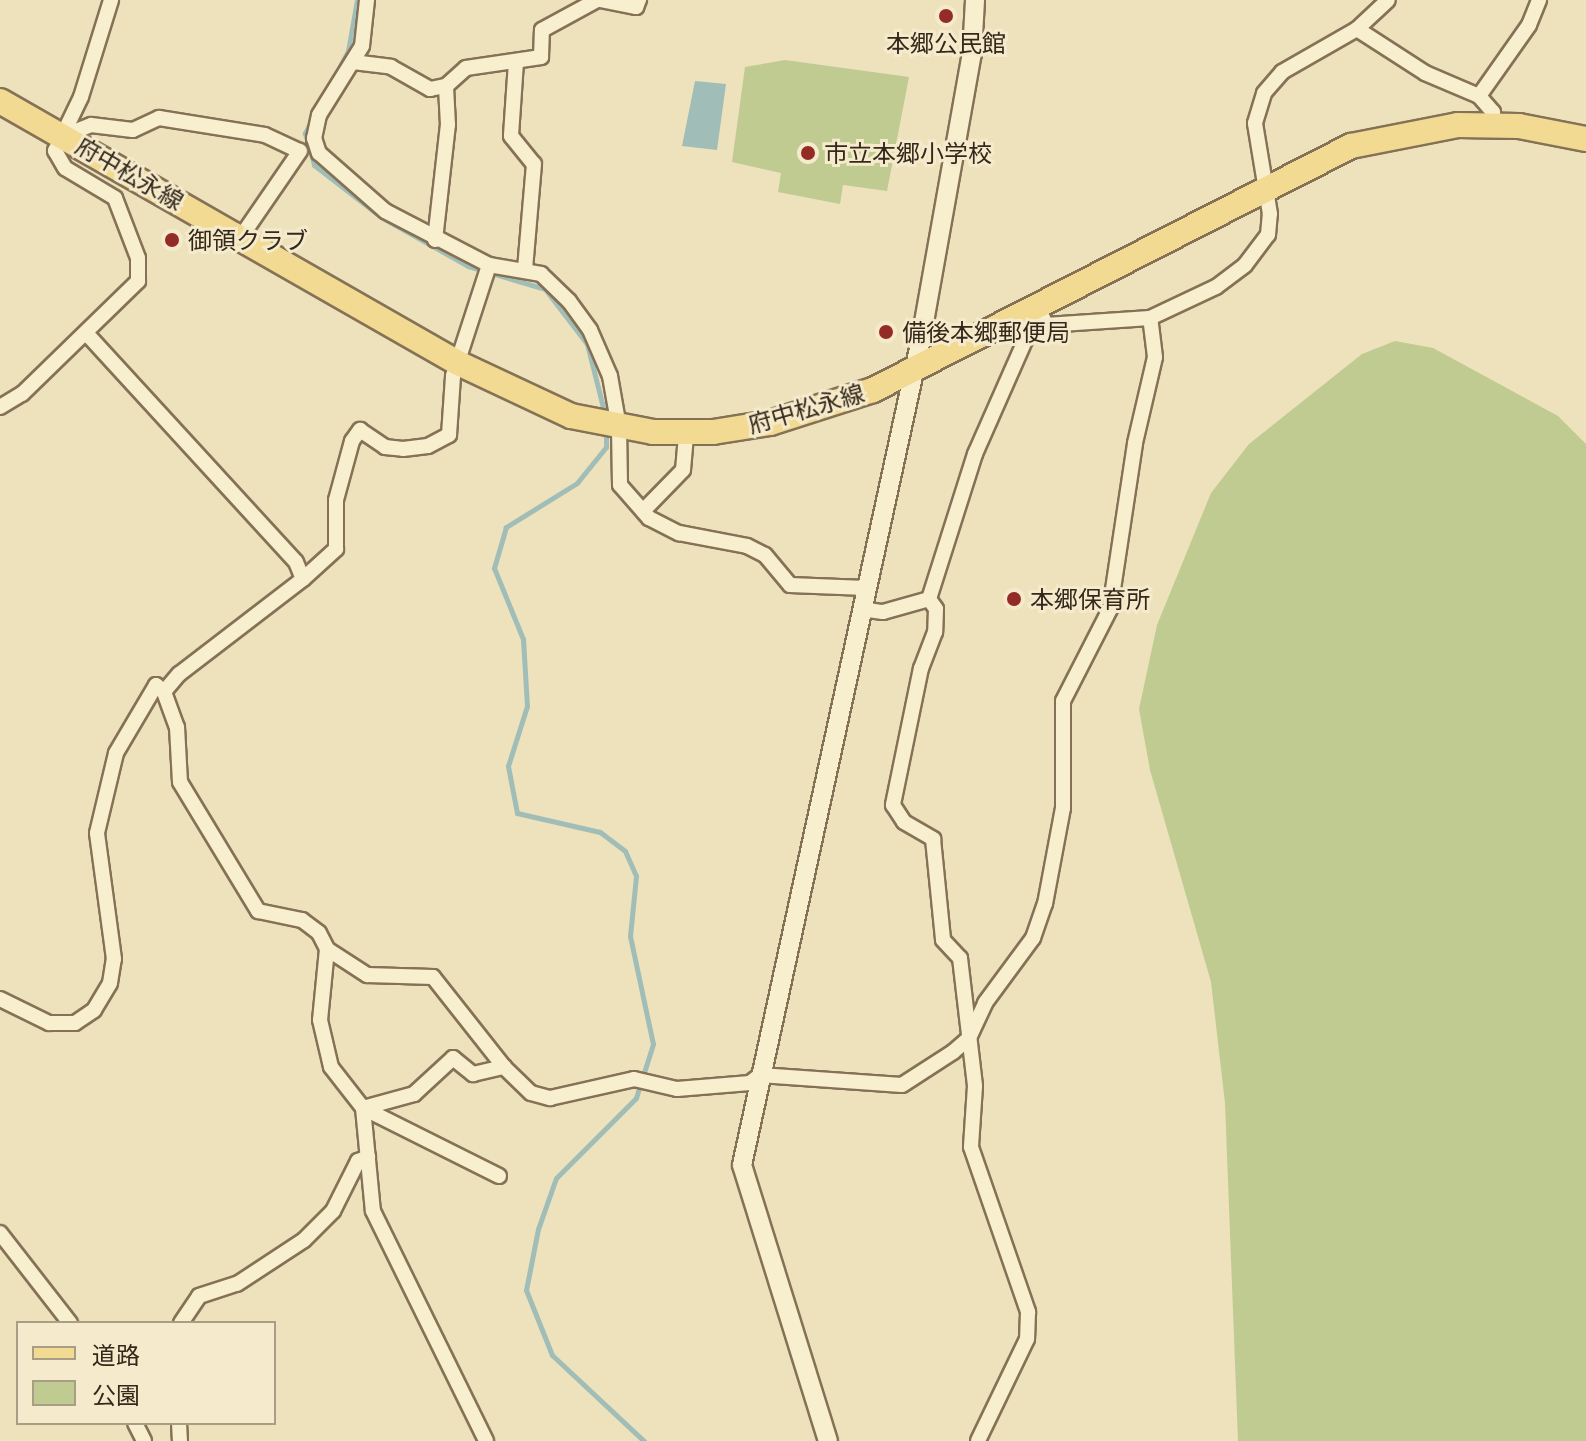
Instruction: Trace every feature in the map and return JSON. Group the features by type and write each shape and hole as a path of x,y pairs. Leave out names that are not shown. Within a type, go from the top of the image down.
{"main road":[{"name":"府中松永線","path":"0,101 66,135 458,363 571,416 619,427 686,432 770,423 911,374 1042,315 1266,185 1351,146 1399,133 1494,126 1586,139"}],"street":[{"path":"0,407 22,394 138,281 138,258 115,198 65,168 55,151 66,135 111,0"},
{"path":"241,237 308,149 319,115 362,46 367,0"},
{"path":"353,62 391,67 430,89 446,86 466,68 541,57 542,30 599,0 636,7 639,0"},
{"path":"828,1441 742,1165 911,374 972,54 975,0"},
{"path":"929,599 975,454 1027,336 1042,315 1150,318 1216,287 1245,265 1268,235 1266,185 1255,123 1264,93 1282,72 1357,29 1388,0"},
{"path":"1479,96 1529,25 1539,0"},
{"path":"1357,29 1425,73 1479,96 1493,112 1494,126"},
{"path":"516,62 511,136 534,164 525,269"},
{"path":"435,240 448,125 446,86"},
{"path":"66,135 91,125 133,130 159,118 265,135 308,149 385,211 435,240 489,265 541,274 590,330 610,376 619,427 620,485 643,511 679,533 747,546 765,555 790,585 866,588"},
{"path":"164,692 179,674 303,579 336,549 336,500 352,441 360,430 385,447 403,449 428,446 449,435 458,363 489,265"},
{"path":"0,999 49,1023 75,1023 94,1010 110,983 114,959 97,833 116,753 156,685 164,692 177,727 180,782 258,911 302,920 319,933 327,949 367,975 433,977 504,1067 531,1093 550,1098 634,1079 677,1089 750,1083 760,1075 902,1085 969,1038 985,1003 1033,938 1045,904 1063,808 1063,701 1110,609 1135,443 1155,357 1150,318"},
{"path":"87,334 296,562 303,579"},
{"path":"643,511 683,470 686,432"},
{"path":"861,609 883,612 929,599"},
{"path":"929,599 936,609 935,632 921,668 893,805 904,822 933,839 943,940 960,958 975,1086 971,1147 1028,1312 1027,1339 978,1441"},
{"path":"327,949 320,1020 331,1067 363,1108 499,1176"},
{"path":"363,1108 414,1094 453,1058 473,1074 504,1067"},
{"path":"363,1108 373,1211 486,1441"},
{"path":"182,1321 199,1296 237,1284 304,1240 333,1211 358,1161 368,1157"},
{"path":"0,1233 68,1321"}],"green space":[{"path":"785,60 909,77 887,191 843,185 840,204 778,192 781,173 732,162 745,67"},
{"path":"1395,341 1433,348 1558,416 1586,444 1586,1441 1238,1441 1225,1103 1211,982 1150,770 1139,709 1157,625 1211,493 1249,444 1362,354"}],"water":[{"path":"695,81 726,84 717,150 682,146"}],"waterway":[{"path":"357,0 348,51 305,133 314,165 381,217 468,266 545,289 587,344 605,415"},
{"path":"606,429 606,447 577,483 506,527 494,568 523,639 527,706 508,766 517,813 600,832 625,851 636,876 630,936 653,1044 636,1098 556,1178 538,1229 526,1290 552,1355 644,1441"}],"place":[{"name":"本郷公民館","path":"946,16"},
{"name":"市立本郷小学校","path":"808,153"},
{"name":"御領クラブ","path":"172,240"},
{"name":"備後本郷郵便局","path":"886,332"},
{"name":"本郷保育所","path":"1014,599"}]}
